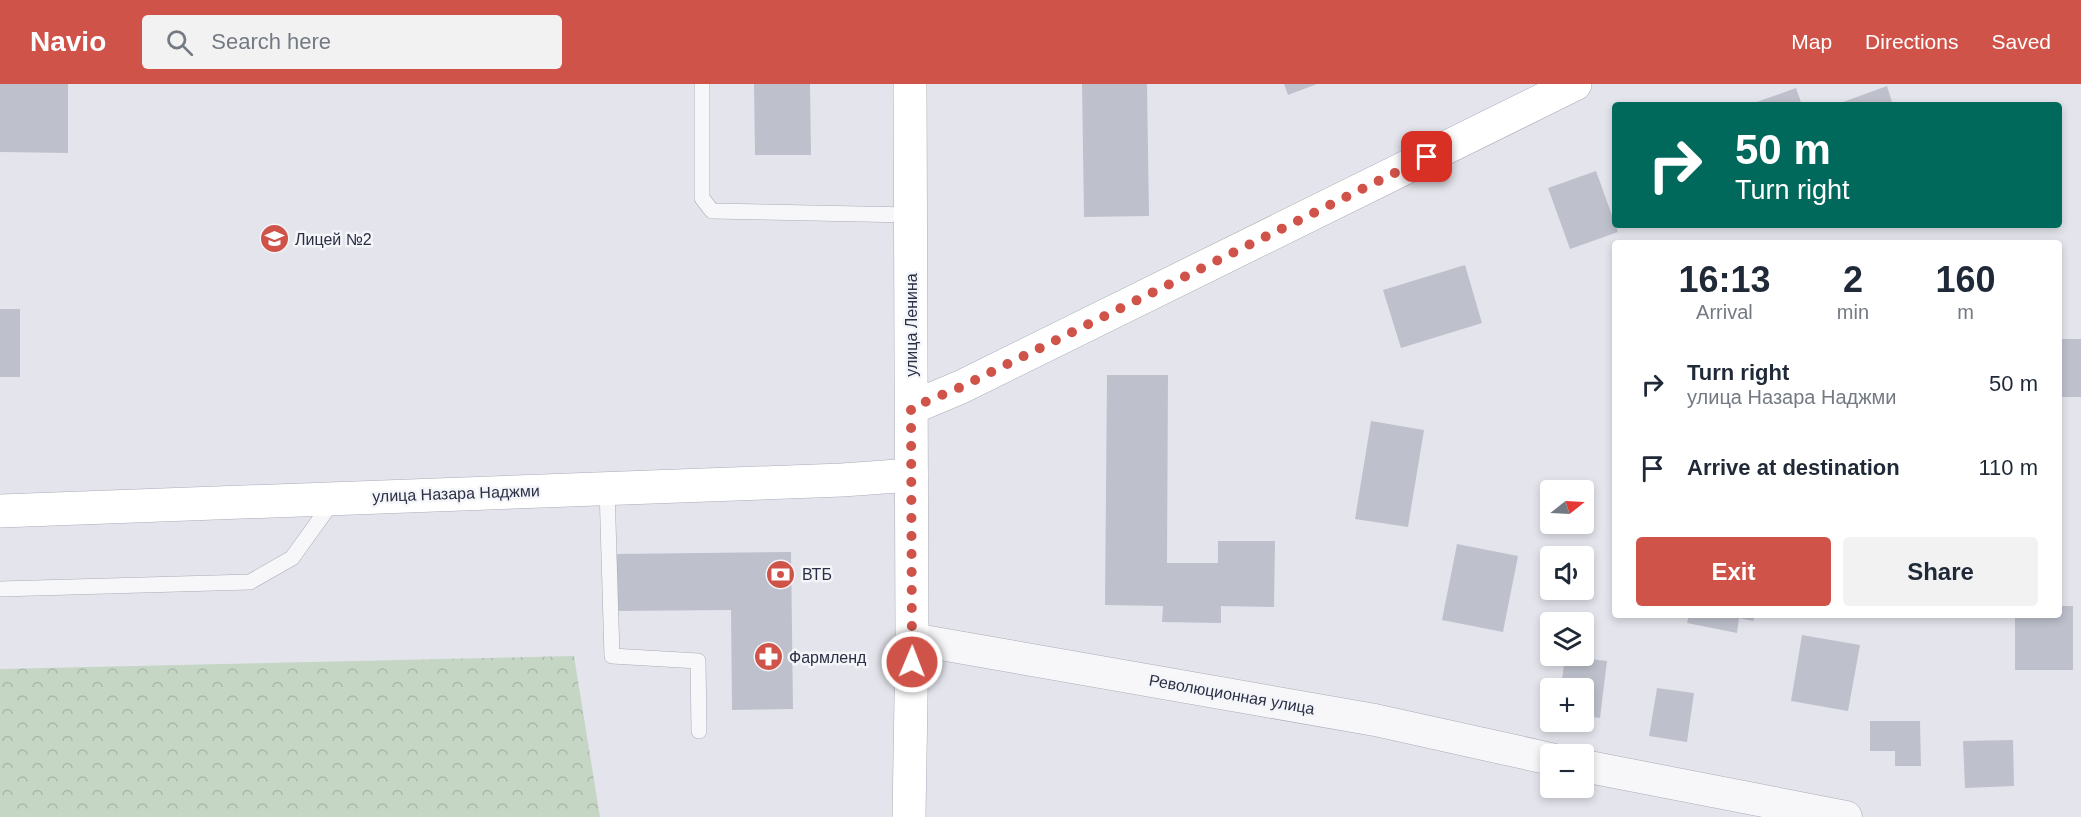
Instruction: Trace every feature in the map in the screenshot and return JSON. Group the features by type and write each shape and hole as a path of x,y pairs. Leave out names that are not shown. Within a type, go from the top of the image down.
{"street":[{"name":"улица Ленина","path":"909,817 912,639 910,84"},
{"path":"911,408 961,387 1575,84"},
{"name":"улица Назара Наджми","path":"0,511 912,475"},
{"name":"Революционная улица","path":"912,639 1375,720 1540,757"},
{"path":"1594,768 1846,817"}],"lane":[{"path":"702,84 702,198 711,211 911,215"},
{"path":"607,488 612,656 698,661 699,731"},
{"path":"0,589 250,582 292,558 335,498"}],"green space":[{"path":"574,656 600,817 0,817 0,669"}],"building":[{"path":"0,84 68,84 68,153 0,152"},
{"path":"754,84 810,84 811,155 755,155"},
{"path":"1082,84 1147,84 1149,216 1084,217"},
{"path":"1284,84 1317,84 1288,95"},
{"path":"1887,86 1892,102 1843,102"},
{"path":"1796,88 1801,102 1756,102"},
{"path":"1596,171 1612,215 1612,228 1617,228 1618,232 1570,249 1548,188"},
{"path":"1465,265 1482,323 1401,348 1383,290"},
{"path":"0,309 20,309 20,377 0,377"},
{"path":"2062,339 2081,339 2081,397 2062,397"},
{"path":"1107,375 1168,375 1167,563 1218,563 1218,541 1275,541 1274,607 1221,606 1221,623 1162,622 1163,606 1105,605"},
{"path":"1371,421 1424,430 1408,527 1355,519"},
{"path":"1457,544 1518,556 1503,632 1442,620"},
{"path":"791,552 793,709 732,710 731,610 617,611 616,554"},
{"path":"2062,606 2073,606 2073,670 2015,670 2015,618 2062,618"},
{"path":"1688,618 1739,618 1737,633 1687,623"},
{"path":"1802,635 1860,645 1848,711 1791,701"},
{"path":"1594,659 1607,661 1600,718 1594,717 1594,678 1562,678 1564,666 1594,666"},
{"path":"1657,688 1694,693 1687,742 1649,736"},
{"path":"1870,721 1920,721 1921,766 1895,766 1895,751 1870,751"},
{"path":"2013,740 2014,786 1965,788 1963,741"}],"place":[{"name":"Лицей №2","path":"274,239"},
{"name":"ВТБ","path":"781,574"},
{"name":"Фармленд","path":"768,657"}],"route":[{"path":"912,662 911,408 961,387 1427,157"}]}
